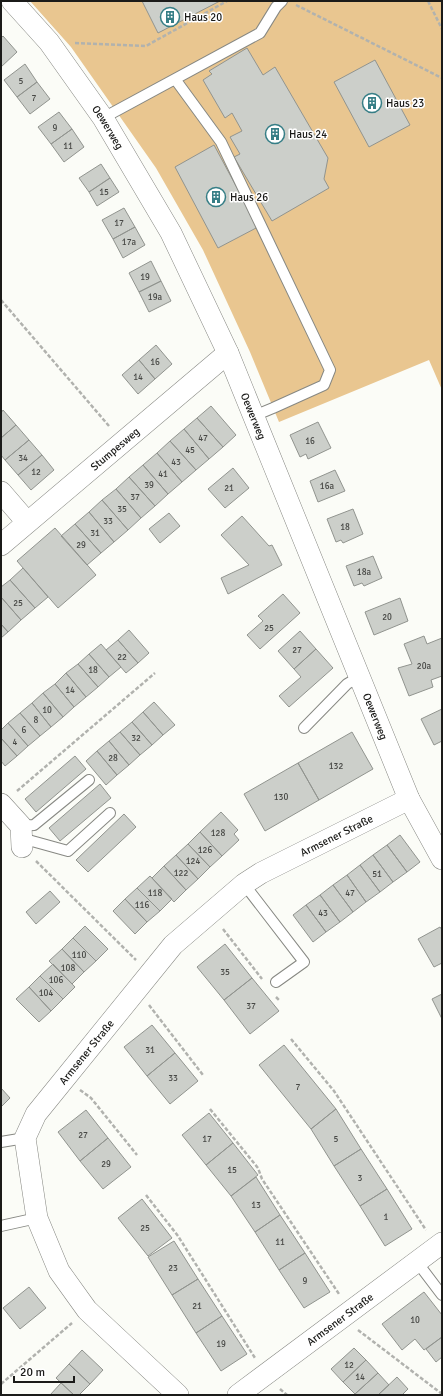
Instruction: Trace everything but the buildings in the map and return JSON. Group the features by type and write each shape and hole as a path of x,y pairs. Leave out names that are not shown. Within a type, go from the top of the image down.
{"street":[{"name":"Oewerweg","path":"12,1 49,42 103,118 171,233 228,353 409,799 442,859"},
{"name":"Stumpesweg","path":"1,545 228,353"},
{"path":"1,492 27,522"},
{"name":"Armsener Straße","path":"25,1138 36,1114 173,945 244,884 261,873 409,799"},
{"path":"1,805 21,837"},
{"path":"25,1138 37,1218 59,1271 87,1310 178,1395"},
{"name":"Armsener Straße","path":"238,1395 440,1245"}],"lane":[{"path":"103,118 260,33 276,7 282,1"},
{"path":"176,79 221,142 330,370 324,385 254,416"},
{"path":"304,728 347,684 359,677"},
{"path":"21,837 89,780"},
{"path":"21,837 68,851 110,813"},
{"path":"244,884 304,962 276,982"},
{"path":"1,1142 25,1138"},
{"path":"1,1226 37,1218"},
{"path":"417,1262 442,1295"}],"path":[{"path":"49,42 146,46 227,1"},
{"path":"428,1 442,29"},
{"path":"295,4 442,78"},
{"path":"1,300 123,442"},
{"path":"1,805 155,672"},
{"path":"21,837 149,973"},
{"path":"210,913 264,982"},
{"path":"136,989 203,1075"},
{"path":"273,992 280,1001"},
{"path":"291,1039 334,1091 440,1245"},
{"path":"64,1078 90,1098 137,1155"},
{"path":"210,1109 258,1168 262,1179 346,1314 442,1394"},
{"path":"146,1195 178,1236 257,1360 267,1373"},
{"path":"1,1384 87,1310"}],"shaded area":[{"path":"30,1 442,1 442,390 429,360 279,422 250,352 203,250 156,168 71,47"}],"place":[{"name":"Haus 20","path":"170,17"},
{"name":"Haus 23","path":"372,103"},
{"name":"Haus 24","path":"275,134"},
{"name":"Haus 26","path":"216,197"}]}
